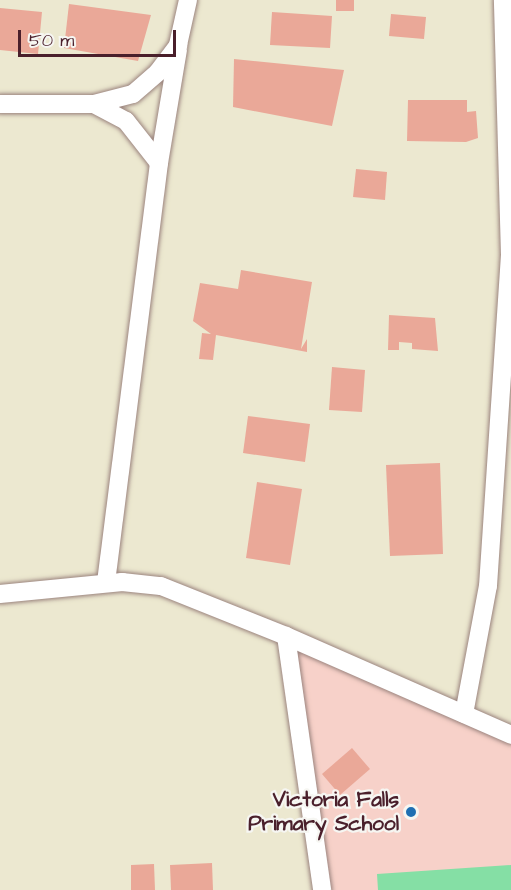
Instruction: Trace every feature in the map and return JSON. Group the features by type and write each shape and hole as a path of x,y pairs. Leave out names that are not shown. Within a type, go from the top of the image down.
{"street":[{"path":"106,583 159,163 178,45 188,0"},
{"path":"464,714 488,586 510,255 503,0"},
{"path":"0,104 94,104 133,94 158,72 178,45"},
{"path":"94,104 126,121 159,163"},
{"path":"0,594 106,583 161,586 286,636 511,735"},
{"path":"286,636 322,890"}],"shaded area":[{"name":"Victoria Falls Primary School","path":"286,636 511,735 511,890 322,890"}],"green space":[{"path":"511,865 511,890 378,890 377,874"}],"building":[{"path":"336,0 354,0 354,11 336,11"},
{"path":"69,4 151,15 138,61 64,48"},
{"path":"0,8 42,12 38,54 0,50"},
{"path":"272,12 332,16 330,48 270,45"},
{"path":"391,14 426,17 424,39 389,36"},
{"path":"234,59 344,70 332,126 233,107"},
{"path":"408,100 467,100 467,112 476,111 478,138 466,142 407,141"},
{"path":"356,169 387,172 385,200 353,197"},
{"path":"241,270 312,282 301,349 307,339 307,352 216,335 213,360 199,359 202,333 211,334 193,321 200,283 238,289"},
{"path":"389,315 435,318 438,351 412,349 412,343 399,342 399,350 388,350"},
{"path":"332,367 365,370 362,412 329,410"},
{"path":"248,416 310,424 305,462 243,453"},
{"path":"440,463 443,554 390,556 386,465"},
{"path":"257,482 302,489 290,565 246,558"},
{"path":"352,748 370,769 340,795 322,774"},
{"path":"212,863 213,890 171,890 170,865"},
{"path":"154,864 155,890 131,890 131,865"}],"place":[{"name":"Victoria Falls Primary School","path":"411,812"}]}
